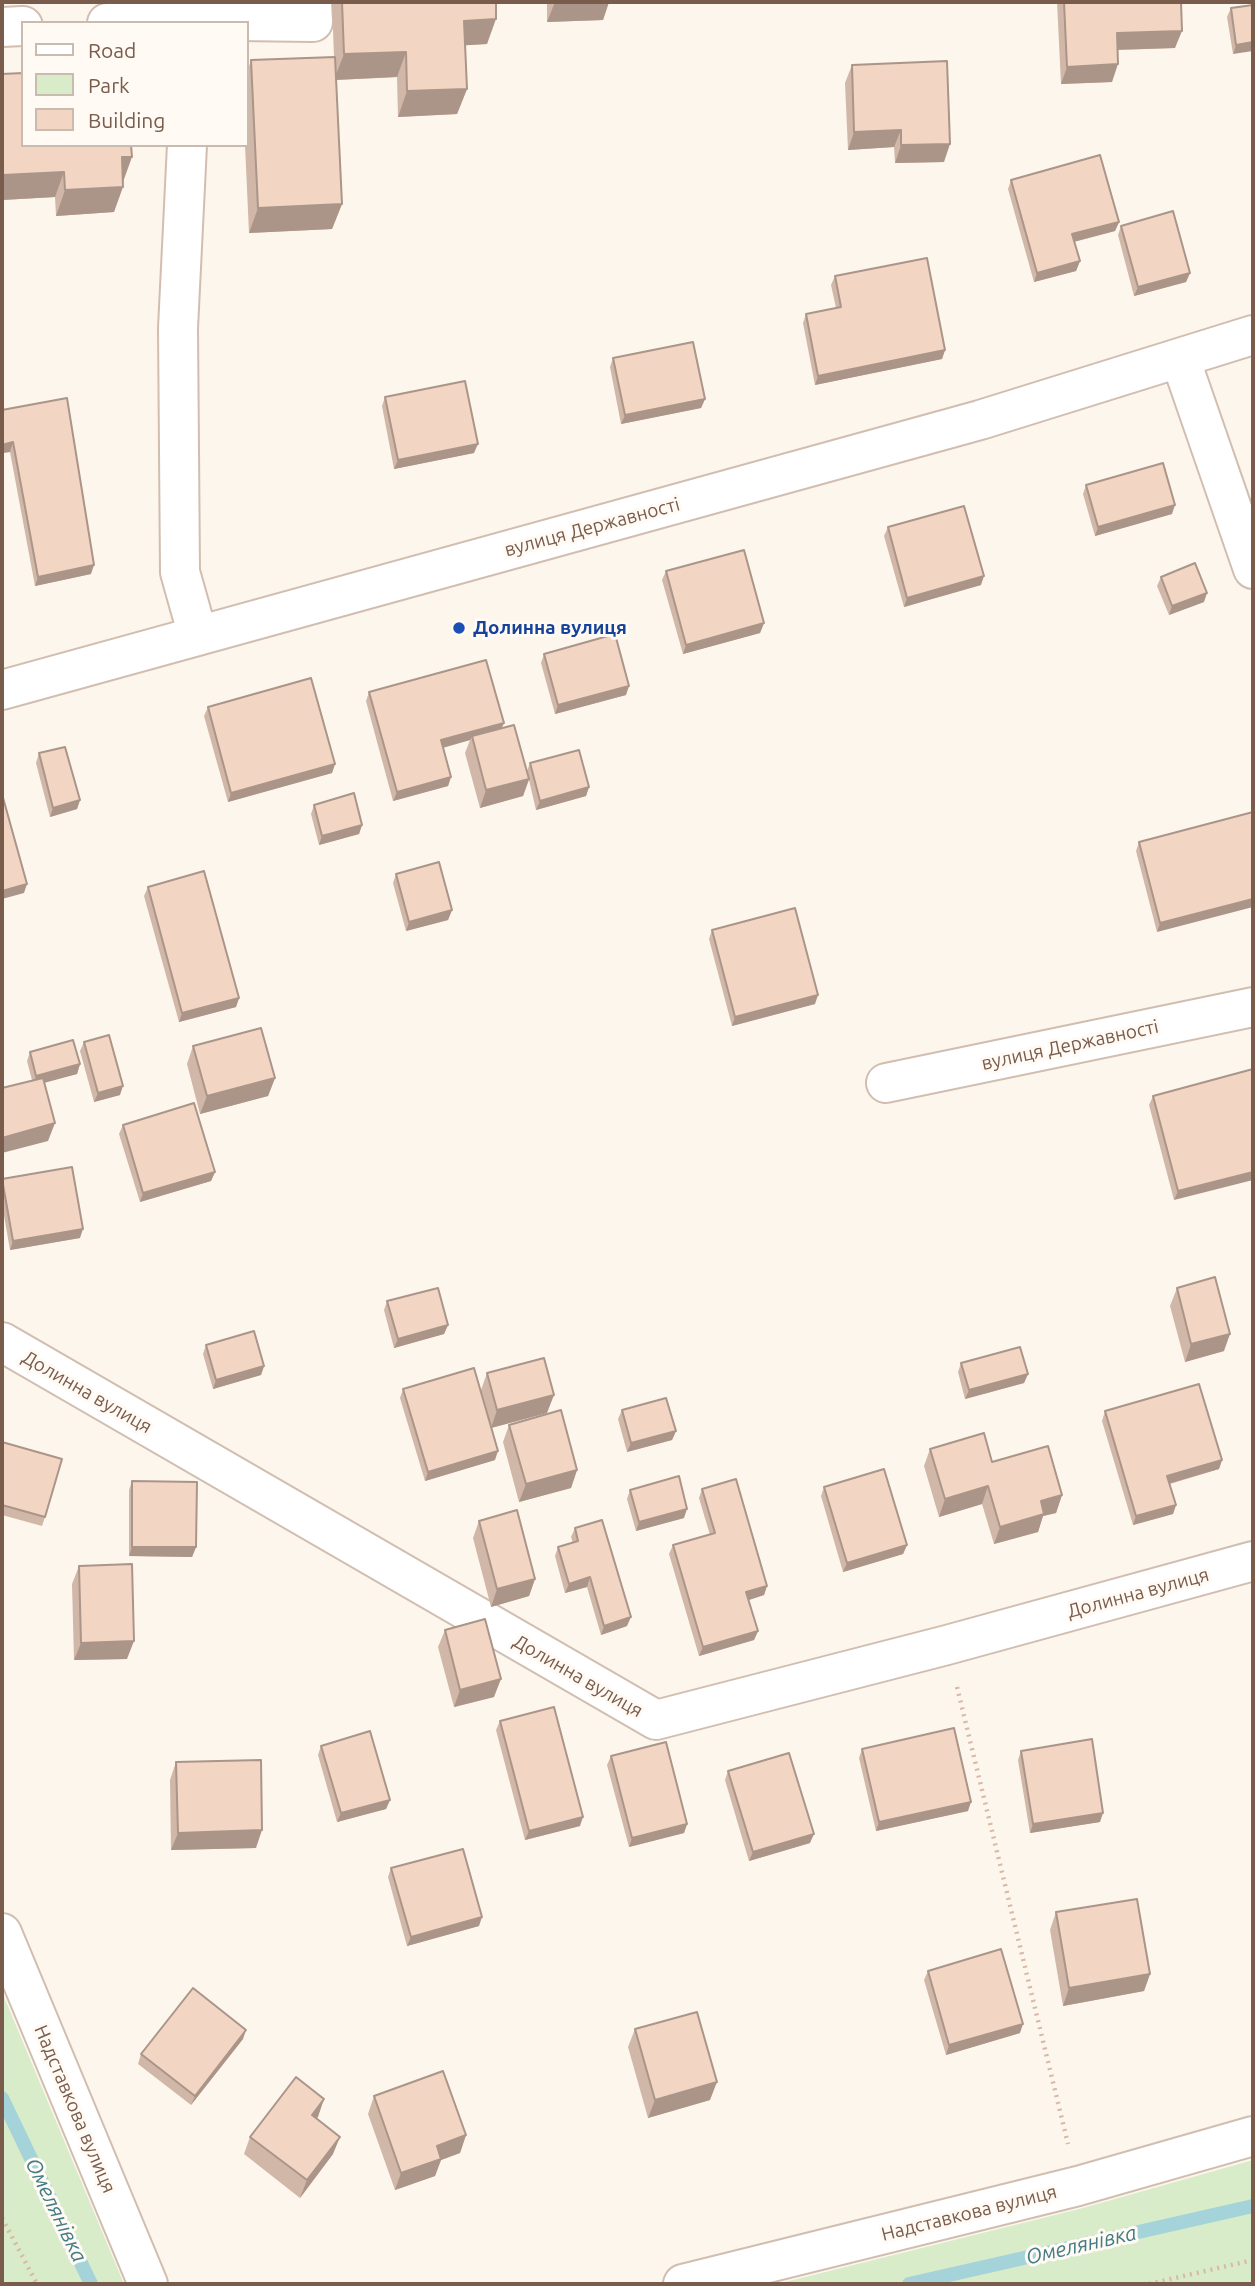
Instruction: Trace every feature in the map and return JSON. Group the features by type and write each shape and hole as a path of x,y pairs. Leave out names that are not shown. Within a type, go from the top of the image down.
{"street":[{"path":"129,21 194,15 313,22 312,2"},
{"path":"2,27 21,26"},
{"path":"187,147 178,328 180,572 198,636"},
{"name":"вулиця Державності","path":"2,690 980,420 1253,335"},
{"path":"1180,358 1253,569"},
{"name":"вулиця Державності","path":"886,1083 1253,1007"},
{"name":"Долинна вулиця","path":"2,1342 656,1720 947,1645 1253,1561"},
{"name":"Надставкова вулиця","path":"2,1933 148,2284"},
{"name":"Надставкова вулиця","path":"683,2284 1078,2186 1253,2136"}],"path":[{"path":"947,1645 1078,2186"},
{"path":"2,2218 37,2284"},
{"path":"1149,2284 1253,2260"}],"green space":[{"path":"2,1992 124,2284 2,2284"},
{"path":"1253,2160 1253,2284 777,2284 1083,2208"}],"building":[{"path":"342,2 496,2 496,19 464,21 467,89 407,91 406,52 344,54"},
{"path":"1064,2 1181,2 1182,31 1117,33 1118,64 1067,67"},
{"path":"1253,5 1253,42 1236,45 1231,8"},
{"path":"335,57 342,204 258,208 251,60"},
{"path":"947,61 950,144 901,145 901,130 854,132 852,65"},
{"path":"21,73 21,147 131,147 132,157 122,157 123,187 65,190 64,172 3,175 2,74"},
{"path":"1100,155 1119,222 1072,234 1080,261 1037,273 1011,180"},
{"path":"1173,211 1190,273 1138,287 1121,226"},
{"path":"927,258 945,350 818,376 806,314 841,307 835,276"},
{"path":"693,342 705,399 625,415 613,358"},
{"path":"465,381 478,444 398,460 385,397"},
{"path":"67,398 94,565 38,577 13,442 2,445 2,410"},
{"path":"1163,463 1175,505 1098,527 1086,485"},
{"path":"964,506 984,576 907,598 888,527"},
{"path":"744,550 764,623 686,645 666,571"},
{"path":"1195,563 1207,593 1172,606 1161,577"},
{"path":"615,634 629,686 558,705 544,654"},
{"path":"486,660 504,723 441,740 451,777 397,792 369,692"},
{"path":"311,678 335,764 231,793 208,707"},
{"path":"514,725 529,779 486,790 472,736"},
{"path":"65,747 80,800 53,808 39,753"},
{"path":"579,750 589,787 540,801 530,763"},
{"path":"354,793 362,825 322,836 314,805"},
{"path":"2,794 27,884 2,891"},
{"path":"1253,812 1253,899 1160,923 1139,842"},
{"path":"439,862 452,910 409,922 396,874"},
{"path":"204,871 239,998 182,1013 148,887"},
{"path":"795,908 818,995 735,1017 712,930"},
{"path":"261,1028 275,1078 207,1096 193,1046"},
{"path":"109,1035 123,1086 98,1093 84,1042"},
{"path":"73,1040 80,1064 36,1076 30,1052"},
{"path":"1253,1069 1253,1172 1178,1191 1153,1096"},
{"path":"43,1078 55,1123 2,1138 2,1088"},
{"path":"194,1103 215,1172 143,1193 123,1125"},
{"path":"72,1167 83,1229 13,1241 2,1179"},
{"path":"1215,1277 1230,1334 1191,1344 1177,1288"},
{"path":"438,1288 448,1325 398,1339 387,1301"},
{"path":"254,1331 264,1366 216,1380 206,1345"},
{"path":"1020,1347 1028,1374 969,1390 961,1363"},
{"path":"544,1358 554,1395 497,1410 487,1373"},
{"path":"474,1368 498,1451 428,1472 403,1389"},
{"path":"1199,1384 1222,1460 1167,1476 1176,1505 1136,1516 1105,1411"},
{"path":"666,1398 676,1431 631,1443 622,1410"},
{"path":"561,1410 577,1470 526,1484 509,1425"},
{"path":"984,1433 992,1462 1048,1446 1062,1495 1041,1501 1044,1514 1000,1527 988,1486 945,1499 930,1449"},
{"path":"2,1442 62,1459 45,1517 2,1505"},
{"path":"884,1469 907,1545 847,1563 824,1487"},
{"path":"679,1476 687,1509 639,1522 630,1490"},
{"path":"736,1479 767,1586 746,1592 758,1631 703,1647 673,1545 715,1533 702,1489"},
{"path":"132,1481 197,1482 196,1547 132,1547"},
{"path":"517,1510 535,1579 497,1589 479,1521"},
{"path":"602,1520 631,1617 604,1626 590,1577 569,1584 558,1547 578,1541 575,1528"},
{"path":"132,1564 134,1641 81,1643 79,1566"},
{"path":"485,1619 501,1679 460,1690 445,1630"},
{"path":"554,1707 583,1817 529,1831 500,1721"},
{"path":"954,1728 971,1802 879,1822 862,1749"},
{"path":"370,1731 390,1800 341,1813 321,1746"},
{"path":"1092,1739 1103,1813 1033,1824 1021,1751"},
{"path":"666,1742 687,1824 632,1838 611,1756"},
{"path":"789,1753 814,1834 753,1852 728,1771"},
{"path":"261,1760 262,1830 178,1833 176,1762"},
{"path":"463,1849 482,1917 411,1937 391,1868"},
{"path":"1137,1899 1150,1974 1069,1988 1056,1912"},
{"path":"1001,1949 1023,2024 949,2045 928,1971"},
{"path":"193,1988 246,2030 195,2096 141,2054"},
{"path":"697,2012 717,2082 655,2100 635,2029"},
{"path":"443,2071 466,2135 437,2146 441,2159 401,2173 374,2096"},
{"path":"296,2077 324,2099 312,2115 340,2137 307,2180 250,2137"}],"waterway":[{"name":"Омелянівка","path":"2,2098 91,2284"},
{"name":"Омелянівка","path":"909,2284 1253,2206"}],"place":[{"name":"Долинна вулиця","path":"459,628"}]}
